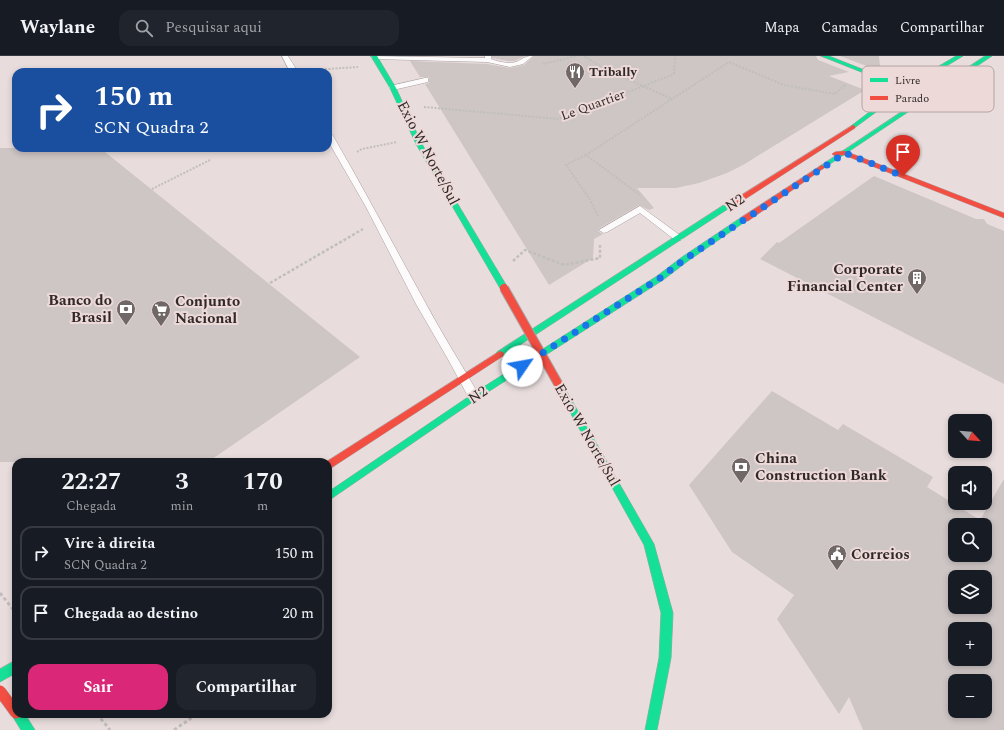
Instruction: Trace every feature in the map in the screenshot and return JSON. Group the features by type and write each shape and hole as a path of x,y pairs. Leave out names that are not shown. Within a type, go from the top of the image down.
{"main road":[{"path":"824,56 862,71"},
{"name":"N2","path":"943,66 960,56"},
{"name":"N2","path":"973,66 989,56"},
{"name":"Exio W Norte/Sul","path":"374,57 393,88 419,144 504,288 649,544 667,613 665,658 651,730"},
{"name":"N2","path":"332,463 464,379 678,238 702,225 861,122 874,112"},
{"path":"893,121 896,112"},
{"name":"N2","path":"332,494 474,397 660,278 685,259 906,112"},
{"path":"845,153 841,147 843,140 861,122"},
{"path":"785,170 828,154 845,153 1004,216"},
{"path":"674,253 702,225"},
{"path":"658,251 674,253 685,259"},
{"path":"660,278 658,272 664,263"},
{"path":"0,676 12,668"},
{"path":"0,691 12,708"},
{"path":"0,712 12,704"},
{"path":"20,718 29,730"}],"lane":[{"path":"285,56 292,68"},
{"path":"374,57 488,58 495,63 509,65 523,63 530,56"},
{"path":"393,88 425,80"},
{"path":"332,141 377,221 420,304 474,397"},
{"path":"604,230 640,209 678,238"}],"path":[{"path":"584,56 605,69 672,100"},
{"name":"Le Quartier","path":"419,107 559,119 674,74 675,56"},
{"path":"599,218 589,198 566,165 672,100 729,62 784,85 835,94 845,85"},
{"path":"332,69 364,66"},
{"path":"362,150 401,141"},
{"path":"586,154 619,180"},
{"path":"152,189 210,160"},
{"path":"270,283 377,221"},
{"path":"509,265 525,250 564,265 600,258 600,242"},
{"path":"0,594 12,608"},
{"path":"100,718 110,730"},
{"path":"174,730 191,718"}],"building":[{"path":"492,56 525,56 514,61 508,61 492,58"},
{"path":"534,56 816,56 818,60 849,72 829,76 862,89 862,92 743,165 727,173 699,183 676,188 637,188 654,208 649,210 639,205 598,229 598,231 603,234 594,239 593,258 549,285 425,84 429,83 429,77 420,77 410,61 487,64 510,68 524,65"},
{"path":"840,56 879,56 880,66 867,66"},
{"name":"Conjunto Nacional","path":"0,148 12,148 12,152 105,152 360,357 214,458 12,458 12,462 0,462"},
{"name":"Corporate Financial Center","path":"874,176 976,219 984,219 987,224 1004,231 1004,384 760,259 777,242 779,243"},
{"path":"772,391 838,430 843,424 933,477 927,487 948,500 948,510 964,510 977,518 948,518 948,562 992,562 992,518 981,518 986,510 992,510 992,500 1004,479 1004,730 863,730 849,697 839,714 777,619 794,595 732,552 689,485"}],"traffic: fast":[{"path":"374,56 393,88 419,144 504,288"},
{"path":"824,56 862,71"},
{"path":"943,66 960,56"},
{"path":"974,66 989,56"},
{"path":"853,127 873,112"},
{"path":"822,167 905,112"},
{"path":"500,354 733,203"},
{"path":"332,494 474,397 660,278 685,259 745,219"},
{"path":"560,387 649,544 667,613 665,658 651,730"},
{"path":"0,676 12,668"},
{"path":"20,718 29,730"}],"traffic: jam":[{"path":"733,203 853,127"},
{"path":"835,154 845,153 1004,216"},
{"path":"745,219 822,167"},
{"path":"504,288 560,387"},
{"path":"332,463 500,354"},
{"path":"0,691 12,708"}],"place":[{"name":"Tribally","path":"575,89"},
{"name":"Corporate Financial Center","path":"917,295"},
{"name":"Banco do Brasil","path":"126,326"},
{"name":"Conjunto Nacional","path":"161,327"},
{"name":"China Construction Bank","path":"741,484"},
{"name":"Correios","path":"837,571"}],"route":[{"path":"522,366 660,278 685,259 845,153 903,176"}]}
